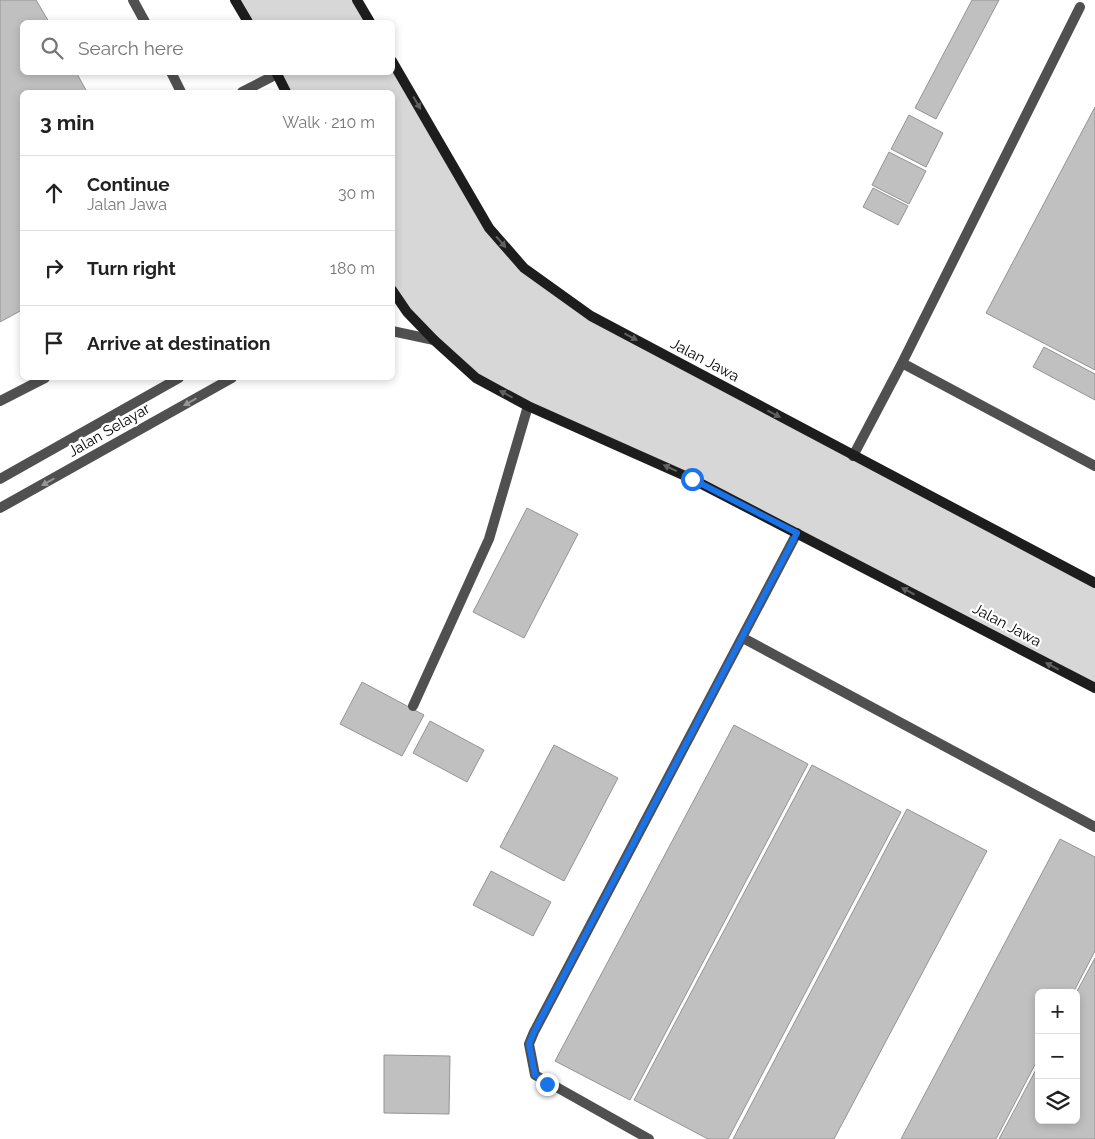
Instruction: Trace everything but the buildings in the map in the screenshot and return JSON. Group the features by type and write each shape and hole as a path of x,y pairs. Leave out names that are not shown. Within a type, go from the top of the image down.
{"street":[{"path":"133,0 144,20"},
{"path":"235,0 247,20"},
{"path":"357,0 369,20"},
{"path":"853,456 902,363 1080,7"},
{"name":"Jalan Jawa","path":"395,66 489,228 524,268 591,316 1095,583"},
{"path":"172,75 180,90"},
{"path":"246,90 272,75"},
{"path":"277,75 285,90"},
{"name":"Jalan Jawa","path":"395,294 407,312 434,340 476,378 528,406 692,479 1095,688"},
{"path":"395,332 434,340"},
{"path":"902,363 1095,466"},
{"path":"0,401 41,380"},
{"name":"Jalan Selayar","path":"0,480 175,380"},
{"name":"Jalan Selayar","path":"0,508 225,380"},
{"path":"413,706 489,539 528,406"},
{"path":"650,1139 535,1075 529,1044 797,533"},
{"path":"742,638 1095,827"}],"shaded area":[{"path":"235,0 357,0 369,20 247,20"},
{"path":"395,64 489,228 524,268 591,316 1095,583 1095,688 797,533 476,378 395,292 395,90 285,90 277,75 395,75"}],"route":[{"path":"547,1084 535,1075 529,1044 534,1032 797,533 692,479"}]}
